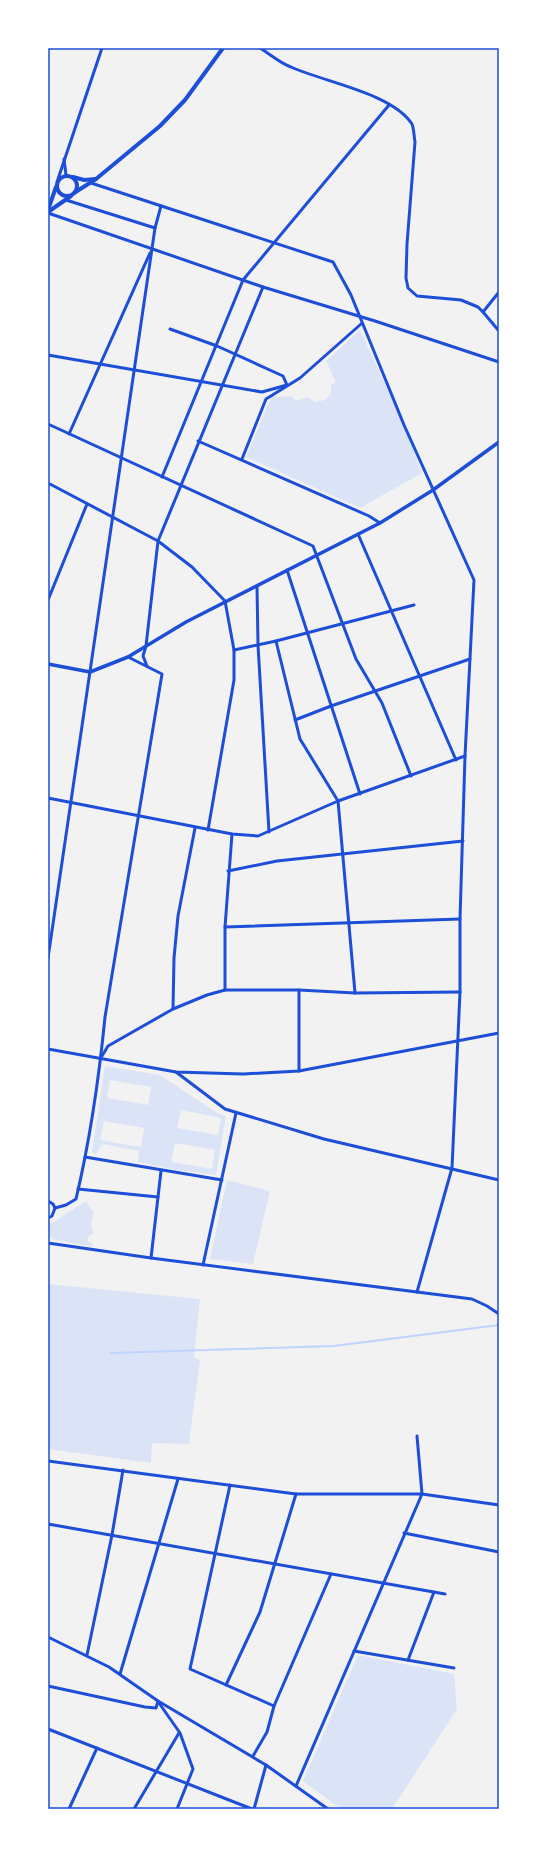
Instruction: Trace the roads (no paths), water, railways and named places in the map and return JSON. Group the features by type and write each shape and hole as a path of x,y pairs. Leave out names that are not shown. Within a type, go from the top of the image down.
{"main road":[{"path":"48,212 91,183 165,121 185,100 223,48"},
{"path":"48,212 60,178 66,175 84,180 96,179"},
{"path":"57,183 57,189 61,194 67,196 74,194 77,189 77,183 73,177"}],"street":[{"path":"57,183 64,158 102,48"},
{"path":"260,48 291,67 336,82 373,97 389,105 405,117 412,126 415,142 407,244 406,278 408,288 417,296 461,300 478,307 499,331"},
{"path":"162,477 243,280 275,244 389,105"},
{"path":"64,158 66,175"},
{"path":"91,183 333,262 350,295 433,490 474,580 465,756 464,841 460,919 460,992 452,1168 417,1292"},
{"path":"66,200 155,228"},
{"path":"48,958 155,228 161,206"},
{"path":"48,212 263,287 359,318 375,321 499,362"},
{"path":"69,434 99,364 152,249"},
{"path":"146,666 143,656 146,646 158,541 180,484 236,355 263,287"},
{"path":"483,312 499,292"},
{"path":"242,459 266,399 300,378 362,324"},
{"path":"170,329 217,346 283,376 287,385"},
{"path":"48,356 262,392 287,385"},
{"path":"48,424 121,459 180,484 313,546 356,659 382,703 411,776"},
{"path":"198,441 369,516 380,523"},
{"path":"48,664 90,672 128,657 225,601 380,523 433,490 499,442"},
{"path":"48,484 158,541 192,567 225,601 234,650 234,680 208,830"},
{"path":"48,600 87,504"},
{"path":"358,534 456,760"},
{"path":"287,570 360,794"},
{"path":"257,586 258,645 269,832"},
{"path":"234,650 276,641 392,610 400,610 414,605"},
{"path":"276,641 300,740 338,801 350,922 355,993"},
{"path":"55,1208 72,1203 76,1200 85,1157 101,1058 105,1017 140,816 162,674 128,657"},
{"path":"295,720 331,706 470,659"},
{"path":"48,798 195,828 232,834 258,836 338,801 465,756"},
{"path":"173,1009 174,958 178,916 195,828"},
{"path":"225,990 225,927 228,871 232,834"},
{"path":"228,871 277,862 464,841"},
{"path":"225,927 460,919"},
{"path":"101,1058 108,1046 173,1009 207,995 225,990 300,990 355,993 460,992"},
{"path":"299,1071 300,990"},
{"path":"48,1049 176,1072 243,1074 299,1071 499,1032"},
{"path":"176,1072 225,1109 236,1113 324,1139 499,1180"},
{"path":"203,1265 236,1113"},
{"path":"85,1157 161,1171 222,1180"},
{"path":"151,1258 161,1171"},
{"path":"78,1189 158,1197"},
{"path":"48,1201 53,1204 55,1208"},
{"path":"48,1218 52,1216 55,1208"},
{"path":"48,1243 203,1265 472,1299 499,1314"},
{"path":"296,1786 422,1494 416,1436"},
{"path":"48,1461 296,1494 422,1494 499,1505"},
{"path":"87,1655 112,1535 123,1470"},
{"path":"120,1674 178,1479"},
{"path":"230,1485 190,1669 274,1706"},
{"path":"226,1685 260,1612 296,1494"},
{"path":"48,1524 444,1594"},
{"path":"404,1533 499,1552"},
{"path":"252,1756 267,1732 274,1706 331,1574"},
{"path":"408,1660 434,1592"},
{"path":"48,1637 87,1655 120,1674 158,1701 266,1765 328,1809"},
{"path":"354,1651 454,1668"},
{"path":"48,1686 145,1707 156,1708 158,1701"},
{"path":"158,1701 180,1733 193,1769 177,1809"},
{"path":"48,1729 253,1809 266,1765"},
{"path":"134,1809 180,1733"},
{"path":"69,1809 97,1748"},
{"path":"237,1809 239,1804"}],"waterway":[{"path":"111,1353 334,1346 499,1325"}]}
